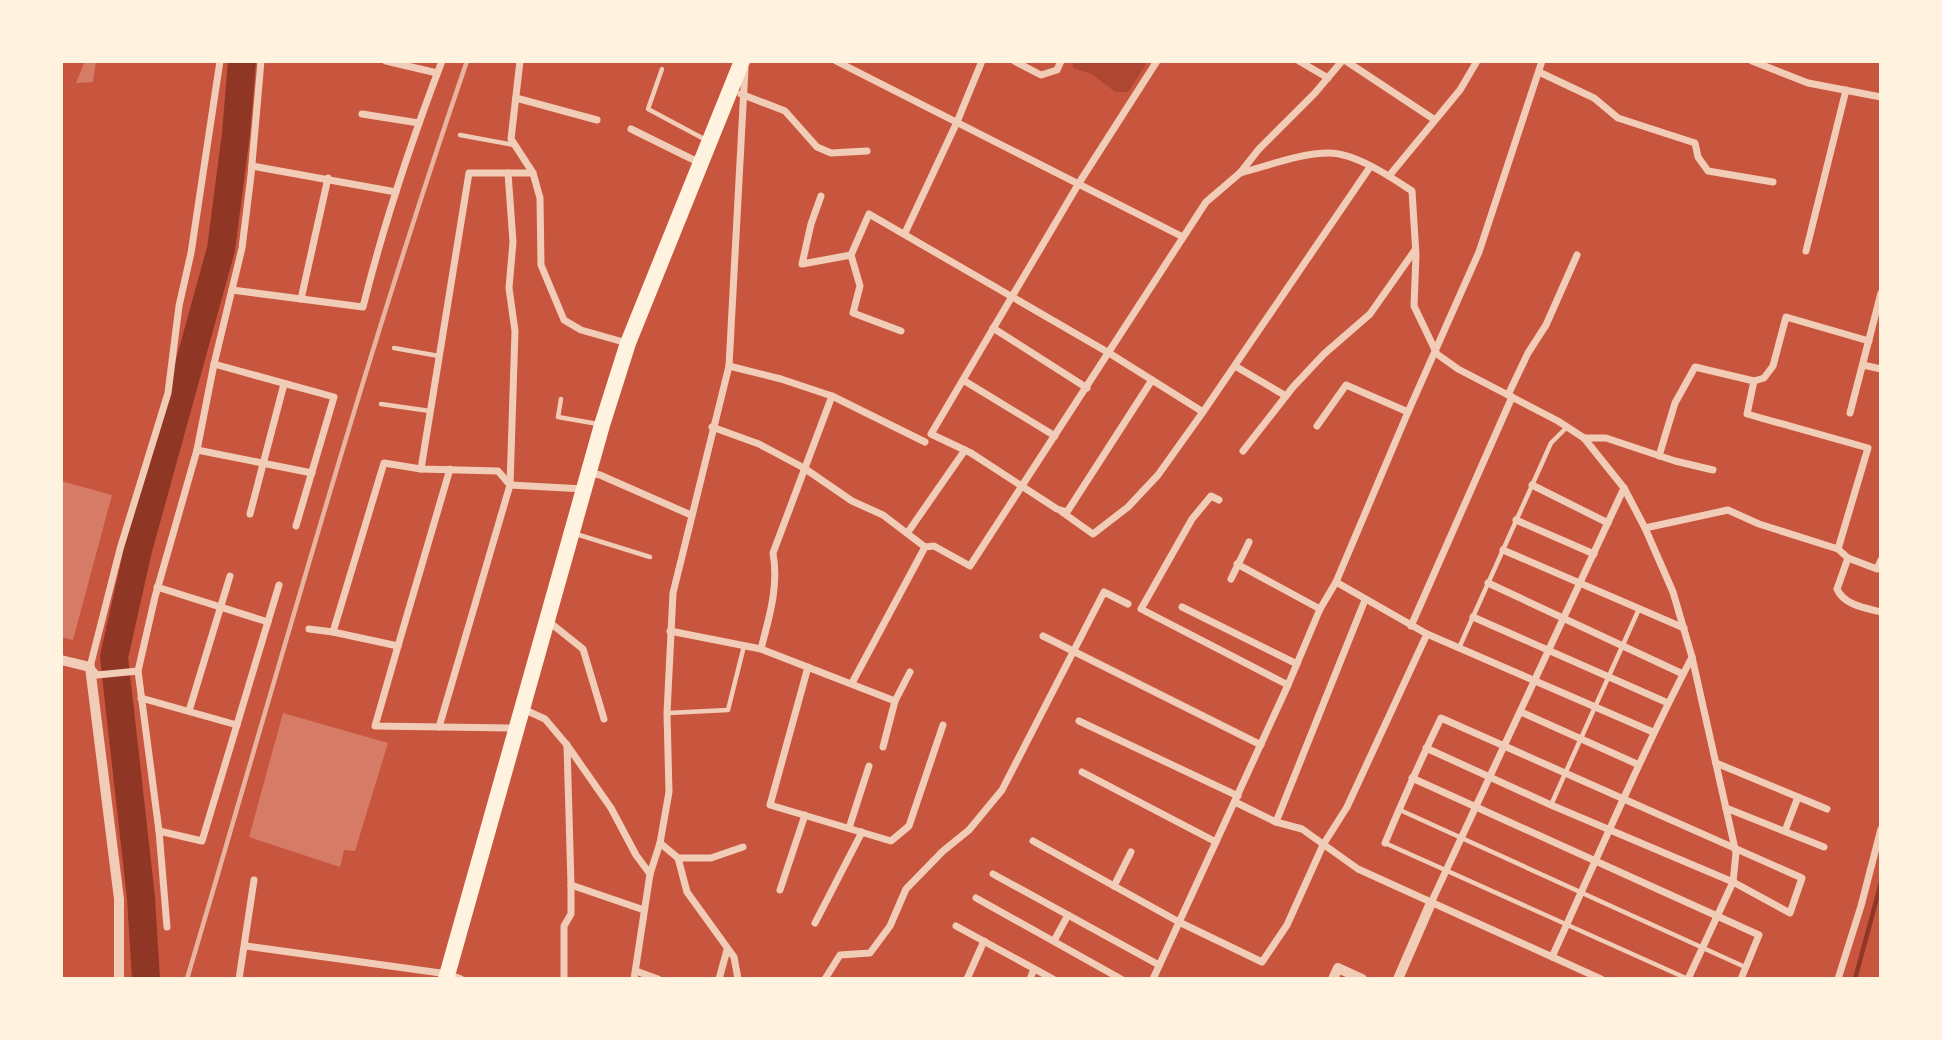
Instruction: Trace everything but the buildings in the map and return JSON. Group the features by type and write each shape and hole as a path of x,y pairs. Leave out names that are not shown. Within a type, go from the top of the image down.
{"highway":[{"path":"451,977 517,728 602,425 628,343 709,142 737,90 743,61"}],"street":[{"path":"118,979 119,899 94,671 120,549 168,393 179,306 191,253 220,61"},
{"path":"167,927 159,831 141,698 134,671 197,450 214,364 242,248 261,61"},
{"path":"386,61 437,73"},
{"path":"232,290 363,307 377,251 442,61"},
{"path":"520,61 512,139 533,173 540,198 541,265 564,320 581,330 628,343"},
{"path":"836,61 1183,237"},
{"path":"905,233 957,122 982,61"},
{"path":"1014,61 1041,75 1057,70 1061,61"},
{"path":"1157,61 1079,183 930,434 965,450 1093,534 1128,507 1158,474 1370,167"},
{"path":"1299,61 1328,78"},
{"path":"712,428 759,444 804,468 852,501 883,515 925,547 934,546 970,566 1206,202 1240,173 1259,149 1344,61 1435,120"},
{"path":"1390,176 1460,90 1477,61"},
{"path":"1153,979 1320,610 1336,582 1479,252 1542,61"},
{"path":"1752,61 1808,83 1881,97"},
{"path":"1539,72 1594,98 1618,118 1695,143 1698,157 1708,171 1773,182"},
{"path":"658,979 635,975 650,874 660,843 669,792 667,713 673,593 729,366 737,90 785,111 817,147 831,153 867,151"},
{"path":"1805,251 1846,90"},
{"path":"516,98 597,120"},
{"path":"362,114 419,123"},
{"path":"631,129 701,163"},
{"path":"1240,173 1314,154 1332,153 1349,157 1390,176 1412,191 1414,306 1435,350 1458,369 1584,438 1624,488 1673,592 1692,657 1735,847 1733,882 1688,979"},
{"path":"252,166 396,192"},
{"path":"421,469 469,173 533,173"},
{"path":"439,727 510,485 515,331 509,288 513,242 508,173"},
{"path":"301,299 328,178"},
{"path":"821,196 811,224 803,264 851,255"},
{"path":"901,331 853,313 860,286 851,255 869,214 1109,353 1203,412"},
{"path":"1243,451 1286,396 1324,354 1370,314 1415,250"},
{"path":"1411,626 1528,353 1546,324 1577,255"},
{"path":"1850,413 1881,293"},
{"path":"1659,456 1675,404 1695,368 1754,381 1764,378 1773,366 1786,317 1869,341"},
{"path":"993,328 1087,388"},
{"path":"214,364 334,397 296,526"},
{"path":"1863,365 1881,369"},
{"path":"729,366 832,396 925,442"},
{"path":"1235,366 1286,396"},
{"path":"963,380 1055,436"},
{"path":"1057,509 1067,512 1152,380"},
{"path":"1754,381 1746,414 1868,448 1838,549"},
{"path":"250,514 284,384"},
{"path":"1317,426 1346,385 1408,412"},
{"path":"761,649 774,595 776,571 773,553 832,396"},
{"path":"1584,438 1606,438 1713,470"},
{"path":"197,450 312,473"},
{"path":"908,532 965,450"},
{"path":"333,632 384,463 421,469 498,471 510,485"},
{"path":"450,469 375,726 517,728"},
{"path":"510,485 587,481 600,475 691,514"},
{"path":"1532,485 1608,523"},
{"path":"1398,979 1431,902 1624,488"},
{"path":"1219,500 1211,496 1192,519 1141,609 1288,685"},
{"path":"1644,528 1728,510 1759,524 1838,549 1848,558 1877,569 1881,560"},
{"path":"1516,520 1594,554"},
{"path":"1231,579 1249,541"},
{"path":"852,683 925,547"},
{"path":"1503,550 1684,628"},
{"path":"1848,558 1836,589 1840,596 1853,605 1881,612"},
{"path":"1237,564 1320,610"},
{"path":"189,711 230,576"},
{"path":"1336,582 1427,634 1653,732"},
{"path":"1488,583 1683,674"},
{"path":"159,831 201,841 279,585"},
{"path":"158,587 268,622"},
{"path":"825,979 840,955 870,953 890,926 906,889 943,850 969,830 1002,790 1104,592 1128,604"},
{"path":"1276,822 1365,600"},
{"path":"1182,607 1297,664"},
{"path":"1473,617 1668,703"},
{"path":"547,621 583,649 604,719"},
{"path":"309,629 398,646"},
{"path":"670,631 761,649 895,701"},
{"path":"1033,841 1180,922 1262,962 1287,925 1427,634"},
{"path":"1043,636 1261,745"},
{"path":"1552,957 1625,798 1637,764 1692,657"},
{"path":"61,660 94,671 134,671"},
{"path":"808,667 770,805 891,841 909,826 943,725"},
{"path":"883,747 895,701 910,672"},
{"path":"141,698 237,725"},
{"path":"523,709 545,719 567,745 611,808 636,855 650,874"},
{"path":"1521,712 1637,764"},
{"path":"1385,843 1412,778 1426,748 1441,718 1802,878 1790,913 1733,882 1551,805 1426,748"},
{"path":"1079,721 1236,799 1276,822 1302,829 1358,869 1601,979"},
{"path":"564,979 564,926 570,914 571,885 567,745"},
{"path":"1716,763 1827,809"},
{"path":"849,828 869,766"},
{"path":"1082,772 1216,842"},
{"path":"1412,778 1759,935 1741,979"},
{"path":"1785,831 1798,797"},
{"path":"1726,808 1824,847"},
{"path":"780,890 805,816"},
{"path":"1838,979 1881,829"},
{"path":"815,923 862,832"},
{"path":"660,843 678,859 687,892 734,957 738,979"},
{"path":"678,859 711,859 743,847"},
{"path":"1114,886 1131,852"},
{"path":"993,874 1159,965"},
{"path":"239,979 254,880"},
{"path":"571,885 645,910"},
{"path":"976,898 1121,979"},
{"path":"1054,942 1068,915"},
{"path":"956,926 1053,979"},
{"path":"967,979 984,941"},
{"path":"246,946 451,977"},
{"path":"719,979 727,950"},
{"path":"1333,979 1338,968 1362,979"},
{"path":"1030,979 1034,969"}],"lane":[{"path":"662,69 648,108 709,142"},
{"path":"460,135 515,145"},
{"path":"394,348 439,356"},
{"path":"561,399 558,417 602,425"},
{"path":"381,404 430,411"},
{"path":"1459,648 1551,443 1567,427"},
{"path":"572,533 650,558"},
{"path":"1551,805 1639,609"},
{"path":"667,713 728,710 744,646"},
{"path":"1399,810 1746,967"},
{"path":"1385,843 1688,979"}],"shaded area":[{"path":"1073,61 1148,61 1128,92 1115,92 1092,74 1073,68"}],"waterway":[{"path":"146,979 141,898 114,657 138,550 221,249 236,134 242,61"},
{"path":"1855,979 1881,883"}],"railway":[{"path":"187,979 357,403 467,61"}]}
